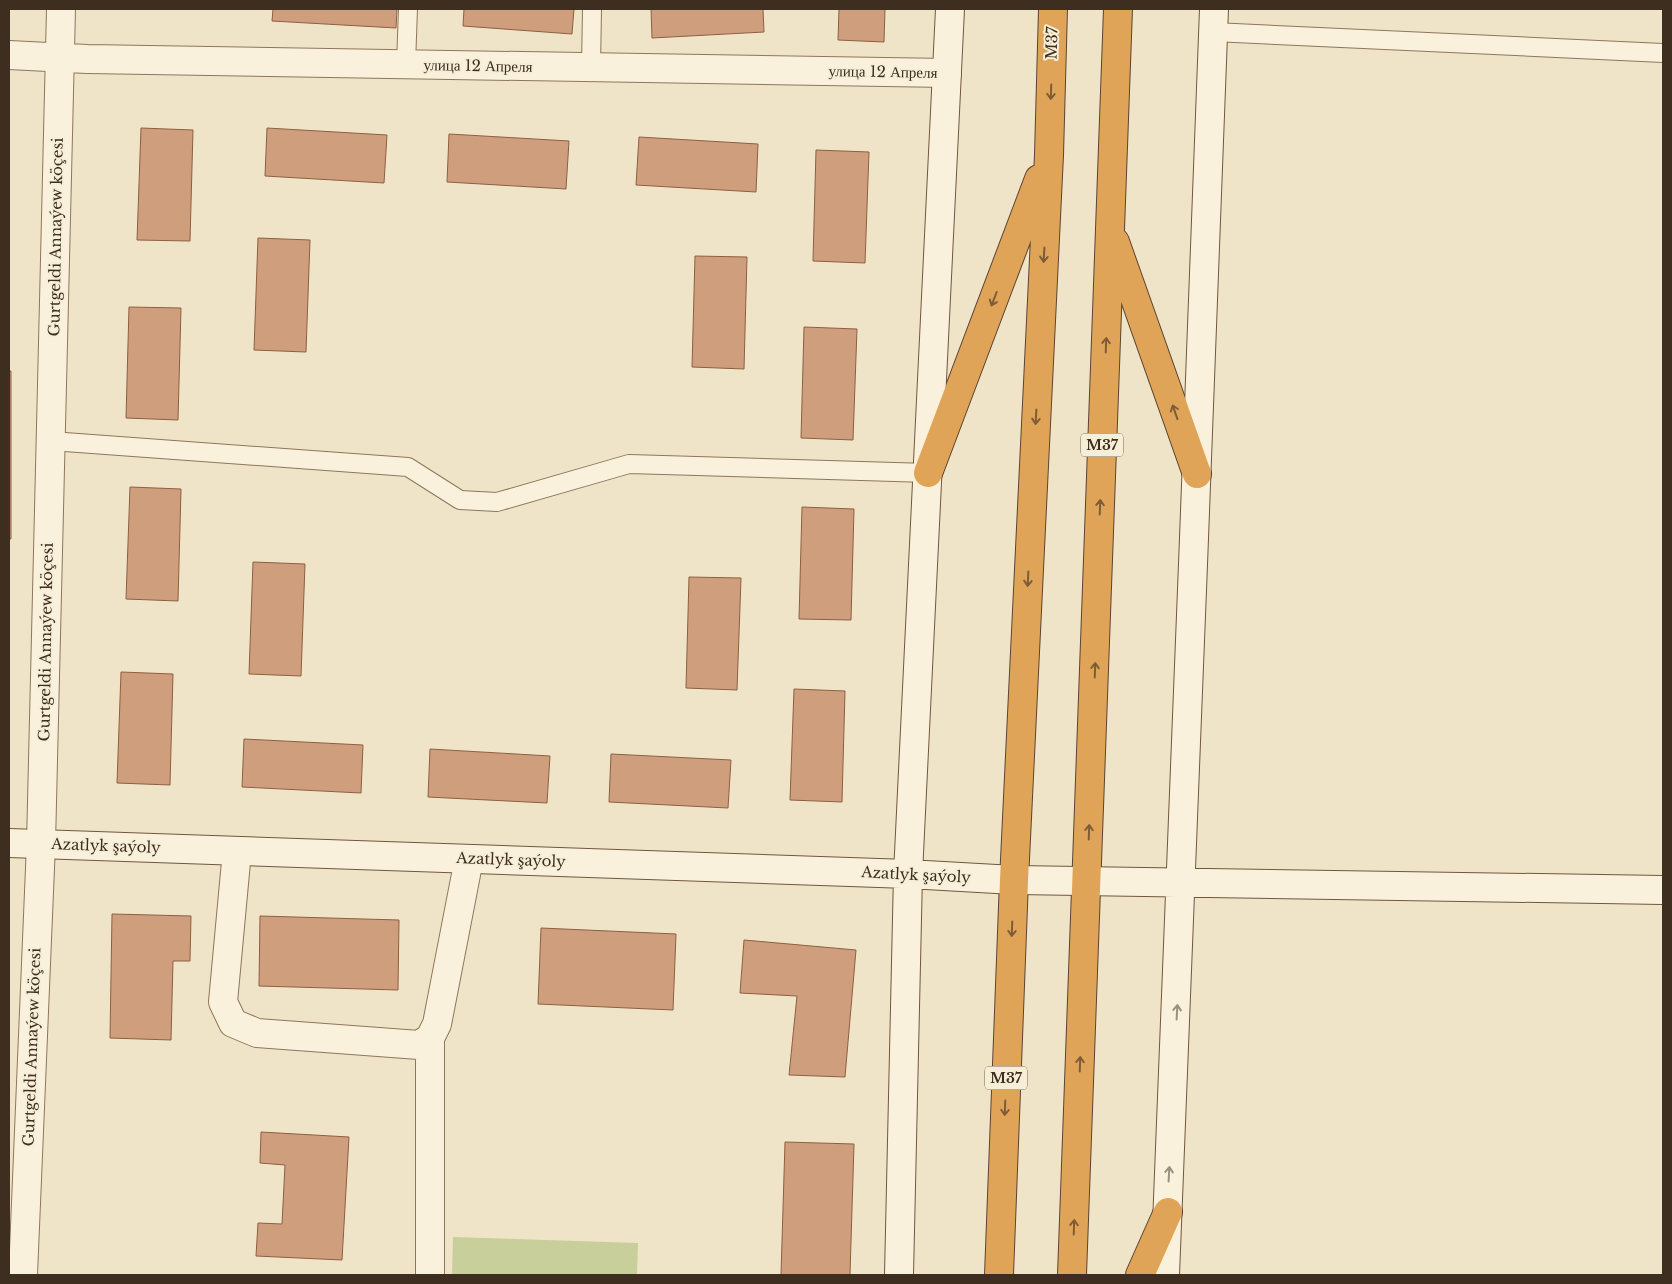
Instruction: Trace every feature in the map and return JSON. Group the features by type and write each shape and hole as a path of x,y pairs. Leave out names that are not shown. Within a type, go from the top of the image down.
{"highway":[{"name":"M37","path":"999,1275 1014,880 1049,155 1054,9"},
{"name":"M37","path":"1072,1275 1118,9"},
{"path":"928,473 1049,155"},
{"path":"1110,228 1197,474"},
{"path":"1140,1275 1168,1212"}],"street":[{"name":"Gurtgeldi Annaýew köçesi","path":"23,1275 41,844 61,9"},
{"path":"899,1275 908,874 950,9"},
{"path":"1165,1275 1182,883 1203,273 1214,21"},
{"name":"улица 12 Апреля","path":"9,55 947,74"},
{"name":"Azatlyk şaýoly","path":"9,843 908,874 1014,880 1663,890"},
{"path":"237,850 223,1002 234,1023 257,1033 266,1034 419,1045 430,1038"},
{"path":"430,1275 430,1038 437,1024 469,859"}],"lane":[{"path":"406,64 408,9"},
{"path":"592,9 592,67"},
{"path":"1214,21 1663,53"},
{"path":"51,441 408,466 460,500 497,502 628,464 928,473"}],"green space":[{"path":"453,1237 638,1243 637,1275 452,1275"}],"building":[{"path":"273,9 397,9 396,28 272,21"},
{"path":"464,9 574,9 572,34 463,26"},
{"path":"651,9 763,9 764,32 652,38"},
{"path":"839,9 885,9 884,42 838,40"},
{"path":"141,128 193,130 190,241 137,240"},
{"path":"267,128 387,135 384,183 265,176"},
{"path":"449,134 569,141 566,189 447,182"},
{"path":"639,137 758,144 756,192 636,185"},
{"path":"816,150 869,152 865,263 813,261"},
{"path":"258,238 310,240 306,352 254,350"},
{"path":"695,256 747,257 744,369 692,367"},
{"path":"129,307 181,308 178,420 126,418"},
{"path":"804,327 857,329 853,440 801,438"},
{"path":"9,371 11,371 11,539 9,539"},
{"path":"130,487 181,489 178,601 126,599"},
{"path":"802,507 854,509 851,620 799,619"},
{"path":"253,562 305,564 301,676 249,674"},
{"path":"689,577 741,578 737,690 686,688"},
{"path":"121,672 173,674 170,785 117,783"},
{"path":"794,689 845,691 842,802 790,800"},
{"path":"244,739 363,745 361,793 242,787"},
{"path":"430,749 550,756 547,803 428,797"},
{"path":"611,754 731,760 728,808 609,802"},
{"path":"112,914 191,916 190,961 173,961 171,1040 110,1038"},
{"path":"260,916 399,920 398,990 259,986"},
{"path":"541,928 676,934 673,1010 538,1004"},
{"path":"744,940 856,950 845,1077 789,1075 797,996 740,993"},
{"path":"261,1132 349,1137 342,1260 256,1256 258,1223 282,1224 285,1165 260,1163"},
{"path":"785,1142 854,1144 850,1275 781,1275"}]}
